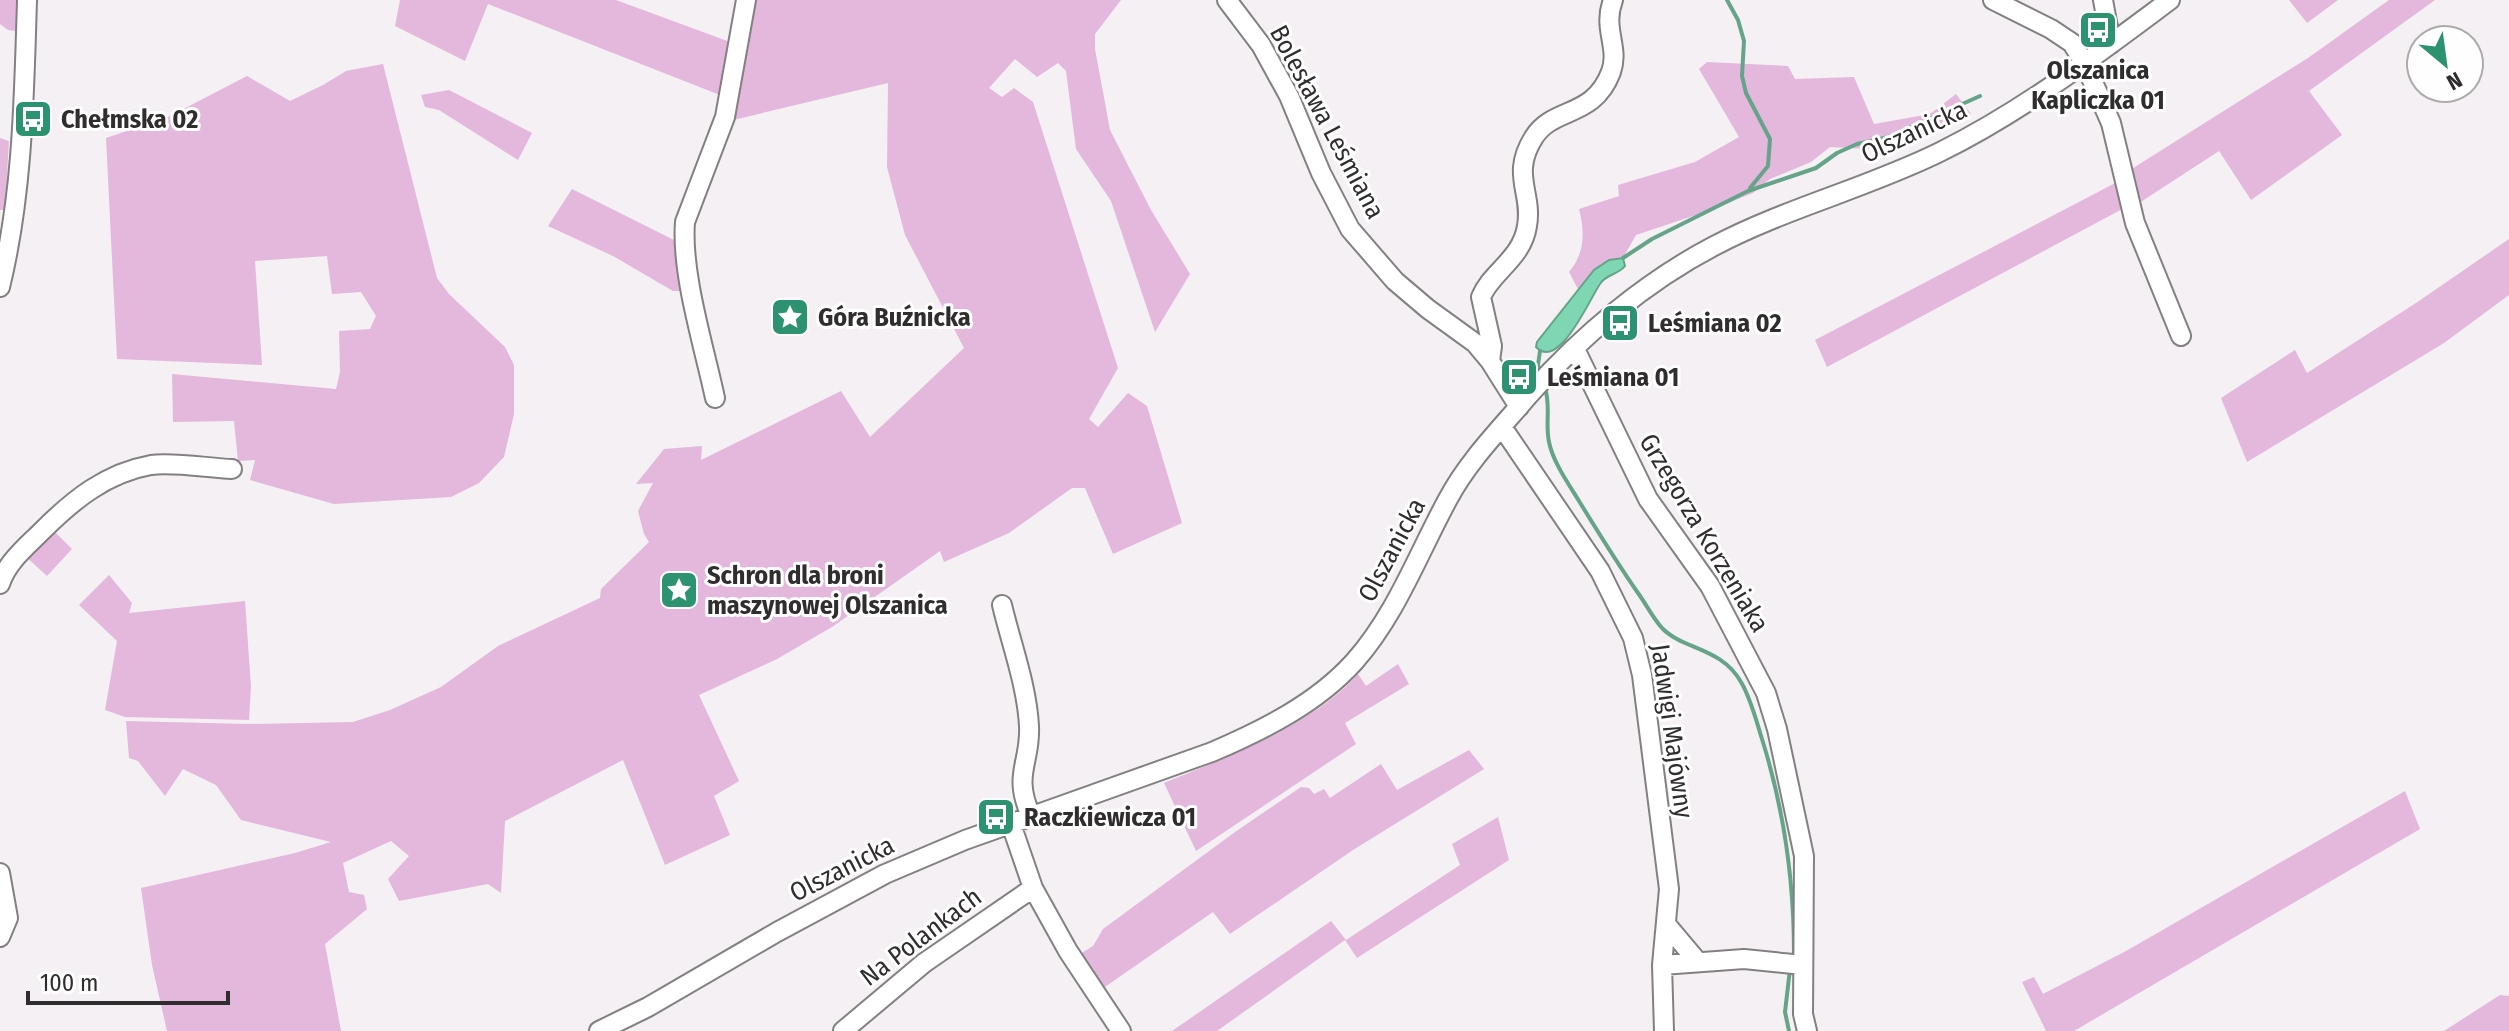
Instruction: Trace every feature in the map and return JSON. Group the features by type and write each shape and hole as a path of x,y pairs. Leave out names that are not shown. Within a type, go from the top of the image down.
{"street":[{"path":"0,287 11,240 18,174 27,0"},
{"path":"715,398 694,301 684,237 685,222 725,117 746,0"},
{"name":"Bolesława Leśmiana","path":"1227,0 1261,45 1289,96 1321,173 1350,229 1395,281 1475,343 1490,361"},
{"path":"1519,407 1490,361 1492,346 1482,310 1483,292 1514,256 1527,229 1521,174 1534,136 1554,120 1590,103 1602,89 1613,63 1607,20 1613,0"},
{"path":"1993,0 2072,43 2085,64 2111,123 2135,223 2181,336"},
{"path":"2103,0 2111,44"},
{"name":"Olszanicka","path":"599,1031 648,1007 851,891 923,857 1031,816 1139,781 1212,752 1275,722 1331,685 1361,654 1383,623 1464,473 1534,390 1608,319 1657,280 1715,245 1936,154 2009,114 2085,64 2170,0"},
{"name":"Grzegorza Korzeniaka","path":"1575,349 1648,499 1710,586 1766,693 1777,729 1804,856 1803,1014 1807,1031"},
{"name":"Jadwigi Majówny","path":"1502,427 1600,571 1633,638 1642,675 1669,889 1662,965 1664,1031"},
{"path":"0,584 16,556 66,507 91,488 115,476 153,465 232,469"},
{"path":"1002,605 1029,727 1021,776 1024,801 1031,816"},
{"path":"1011,824 1033,888 1068,951 1121,1031"},
{"path":"0,873 8,918 0,937"},
{"name":"Na Polankach","path":"843,1031 924,963 1033,888"},
{"path":"1666,924 1698,962"},
{"path":"1662,965 1744,959 1803,965"}],"shaded area":[{"path":"0,0 21,0 16,31 0,24"},
{"path":"400,0 616,0 730,42 725,97 488,4 465,61 395,26"},
{"path":"753,0 1121,0 1095,34 1110,130 1151,210 1190,274 1155,332 1111,201 1076,149 1066,71 1058,63 1037,77 1015,59 989,88 1002,97 1014,88 1033,102 1118,368 1089,419 1098,427 1128,393 1147,406 1182,523 1113,554 1085,488 1072,488 1009,533 944,562 940,551 832,627 777,659 699,695 739,781 714,796 730,835 665,865 623,760 505,821 501,893 488,884 399,901 388,879 409,856 391,841 343,863 349,892 364,895 367,909 325,944 341,1031 167,1031 152,965 141,888 331,842 241,820 216,785 183,769 165,796 138,761 129,758 126,721 248,724 353,722 390,710 441,687 498,646 600,598 601,589 649,542 638,511 653,483 636,484 664,449 702,446 701,460 841,391 870,437 964,348 905,235 887,167 888,83 729,121"},
{"path":"2289,0 2338,0 2307,23"},
{"path":"2389,0 2435,0 2309,91 2342,135 2251,200 2219,151 2136,205 2130,170 2308,58"},
{"path":"1707,62 1788,66 1795,79 1854,77 1874,124 1930,114 1956,94 1971,114 1939,131 1918,130 1870,149 1830,147 1811,162 1770,179 1753,193 1636,235 1623,258 1601,264 1578,289 1569,272 1582,242 1579,209 1619,196 1618,185 1695,162 1739,137 1699,69"},
{"path":"383,64 437,278 449,294 505,347 514,365 514,414 504,457 479,483 451,497 334,504 250,480 255,460 238,461 234,421 173,422 172,374 336,389 340,372 339,331 370,329 376,316 361,292 332,294 327,256 255,261 262,365 117,359 106,138 168,117 247,76 290,101 346,71"},
{"path":"449,90 532,133 518,160 439,110 425,107 421,95"},
{"path":"0,138 9,141 5,210 0,210"},
{"path":"2121,180 2126,207 1827,367 1815,340"},
{"path":"572,189 678,242 677,260 684,291 673,291 613,256 548,226"},
{"path":"2509,239 2509,295 2444,343 2247,462 2221,398 2295,350 2307,373"},
{"path":"1623,258 1625,266 1603,281 1563,342 1554,350 1545,352 1536,347 1594,270 1609,260"},
{"path":"50,527 72,549 47,576 23,554"},
{"path":"109,575 132,603 129,613 245,601 251,687 249,720 125,717 105,710 117,641 79,605"},
{"path":"1398,664 1409,684 1345,723 1356,744 1196,851 1164,783 1241,751 1294,724 1340,692 1358,674 1366,686"},
{"path":"1469,750 1484,769 1353,850 1230,934 1213,912 1099,991 1077,956 1093,946 1103,929 1301,787 1309,788 1314,794 1324,789 1330,798 1381,764 1397,790"},
{"path":"2405,791 2420,829 2074,1031 2046,1031 2022,982 2034,977 2043,994 2126,951"},
{"path":"1498,817 1509,860 1357,958 1345,940 1217,1031 1172,1031 1331,921 1346,940 1460,865 1452,844"},
{"path":"2500,995 2509,996 2509,1031 2444,1031"}],"waterway":[{"path":"1727,0 1738,20 1744,41 1742,76 1746,93 1770,139 1768,166 1750,188"},
{"path":"1623,258 1652,239 1748,191 1816,168 1857,144 1889,137 1980,96"},
{"path":"1540,351 1538,365 1541,376"},
{"path":"1545,388 1548,435 1554,457 1656,620 1680,641 1723,662 1733,671 1748,695 1770,765 1782,819 1790,872 1794,954"},
{"path":"1789,1031 1785,1012 1790,969"}],"place":[{"name":"Olszanica Kapliczka 01","path":"2098,30"},
{"name":"Chełmska 02","path":"33,119"},
{"name":"Góra Buźnicka","path":"790,317"},
{"name":"Leśmiana 02","path":"1620,323"},
{"name":"Leśmiana 01","path":"1519,377"},
{"name":"Schron dla broni maszynowej Olszanica","path":"679,590"},
{"name":"Raczkiewicza 01","path":"996,817"}]}
